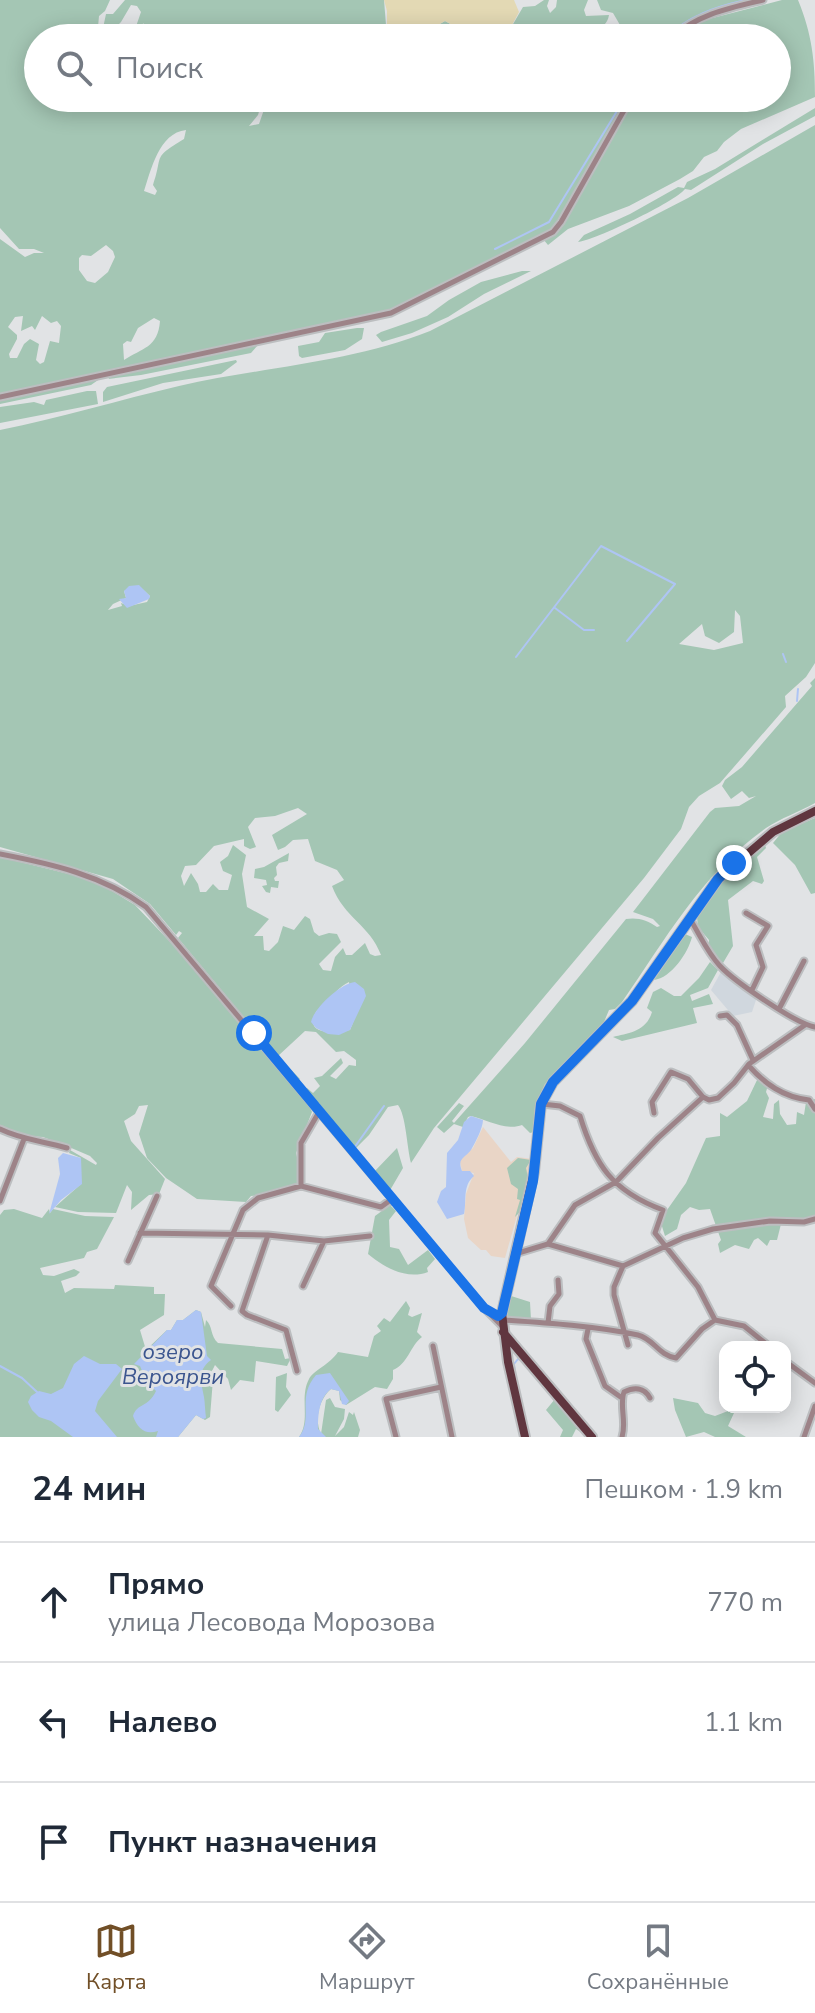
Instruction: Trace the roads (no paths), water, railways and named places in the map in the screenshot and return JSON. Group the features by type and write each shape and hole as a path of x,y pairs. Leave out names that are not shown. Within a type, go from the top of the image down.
{"main road":[{"path":"525,1437 502,1323 514,1254 534,1172 541,1104 553,1082 632,1001 718,879 773,832 815,811"},
{"path":"502,1323 523,1355 592,1437"},
{"path":"508,1362 514,1356 523,1355"}],"street":[{"path":"689,24 711,13 763,0"},
{"path":"0,397 399,310 553,232 623,112"},
{"path":"0,854 107,882 146,907 392,1199 502,1323 569,1324 646,1337 666,1356 676,1358 702,1329 715,1320"},
{"path":"746,913 768,926 756,945 763,967 752,990"},
{"path":"690,919 699,938 722,968 779,1009 810,1026 815,1033"},
{"path":"779,1009 804,961"},
{"path":"720,1016 727,1015 737,1025 751,1063 773,1088 793,1098 809,1100 815,1109"},
{"path":"654,1113 652,1102 671,1072 688,1079 703,1097 709,1100 718,1098 751,1063 810,1026"},
{"path":"548,1244 575,1205 616,1182 703,1097"},
{"path":"541,1104 560,1106 580,1116 590,1149 599,1164 630,1194 663,1210 655,1233 698,1287 715,1320 751,1330 763,1341"},
{"path":"301,1186 301,1143 319,1112"},
{"path":"0,1129 24,1139 67,1148"},
{"path":"0,1201 24,1139"},
{"path":"231,1306 211,1286 243,1210 252,1201 301,1186 381,1207 392,1199"},
{"path":"128,1261 157,1196"},
{"path":"514,1254 548,1244 623,1266 683,1238 731,1225 815,1219"},
{"path":"140,1233 268,1235 324,1241 370,1236"},
{"path":"268,1235 242,1311 286,1330 296,1368"},
{"path":"303,1286 324,1241"},
{"path":"623,1266 614,1295 628,1345"},
{"path":"548,1323 550,1306 561,1287 558,1280"},
{"path":"491,1314 498,1316 502,1323"},
{"path":"588,1329 586,1339 605,1386 622,1398"},
{"path":"433,1346 452,1437"},
{"path":"791,1365 815,1383"},
{"path":"396,1437 386,1399 441,1387"},
{"path":"622,1437 624,1392 637,1388 645,1391 650,1398"},
{"path":"804,1437 815,1406"}],"water":[{"path":"139,585 150,596 149,599 127,608 119,599 126,598 124,591 129,586"},
{"path":"355,982 364,989 366,996 350,1030 339,1035 316,1028 311,1022 323,1003 336,991"},
{"path":"471,1116 483,1120 483,1123 473,1147 460,1164 462,1171 470,1171 474,1176 466,1189 464,1214 447,1219 437,1202 446,1187 447,1153 458,1140 464,1122"},
{"path":"63,1153 81,1158 82,1184 49,1214 60,1174 58,1158"},
{"name":"озеро Вероярви","path":"196,1310 201,1312 207,1356 211,1360 201,1377 206,1418 196,1415 178,1437 156,1437 158,1431 142,1430 133,1416 156,1391 146,1380 140,1366 134,1364 167,1330 171,1330 177,1320 183,1320"},
{"name":"озеро Вероярви","path":"84,1356 100,1364 116,1364 122,1369 98,1401 95,1411 117,1437 73,1437 51,1421 39,1417 28,1402 39,1391 51,1394 63,1388 74,1364"},
{"path":"330,1373 349,1401 346,1405 342,1404 339,1391 331,1389 322,1402 318,1418 318,1429 326,1437 299,1437 305,1422 310,1383 316,1375"}],"waterway":[{"path":"683,24 702,13 746,0"},
{"path":"495,249 549,222 616,112"},
{"path":"516,657 601,546 675,584 627,641"},
{"path":"555,608 584,630 594,630"},
{"path":"783,654 786,662"},
{"path":"797,701 798,689"},
{"path":"354,1148 384,1106"},
{"path":"515,1373 514,1364 521,1360"},
{"path":"0,1366 22,1378 37,1392"}]}
